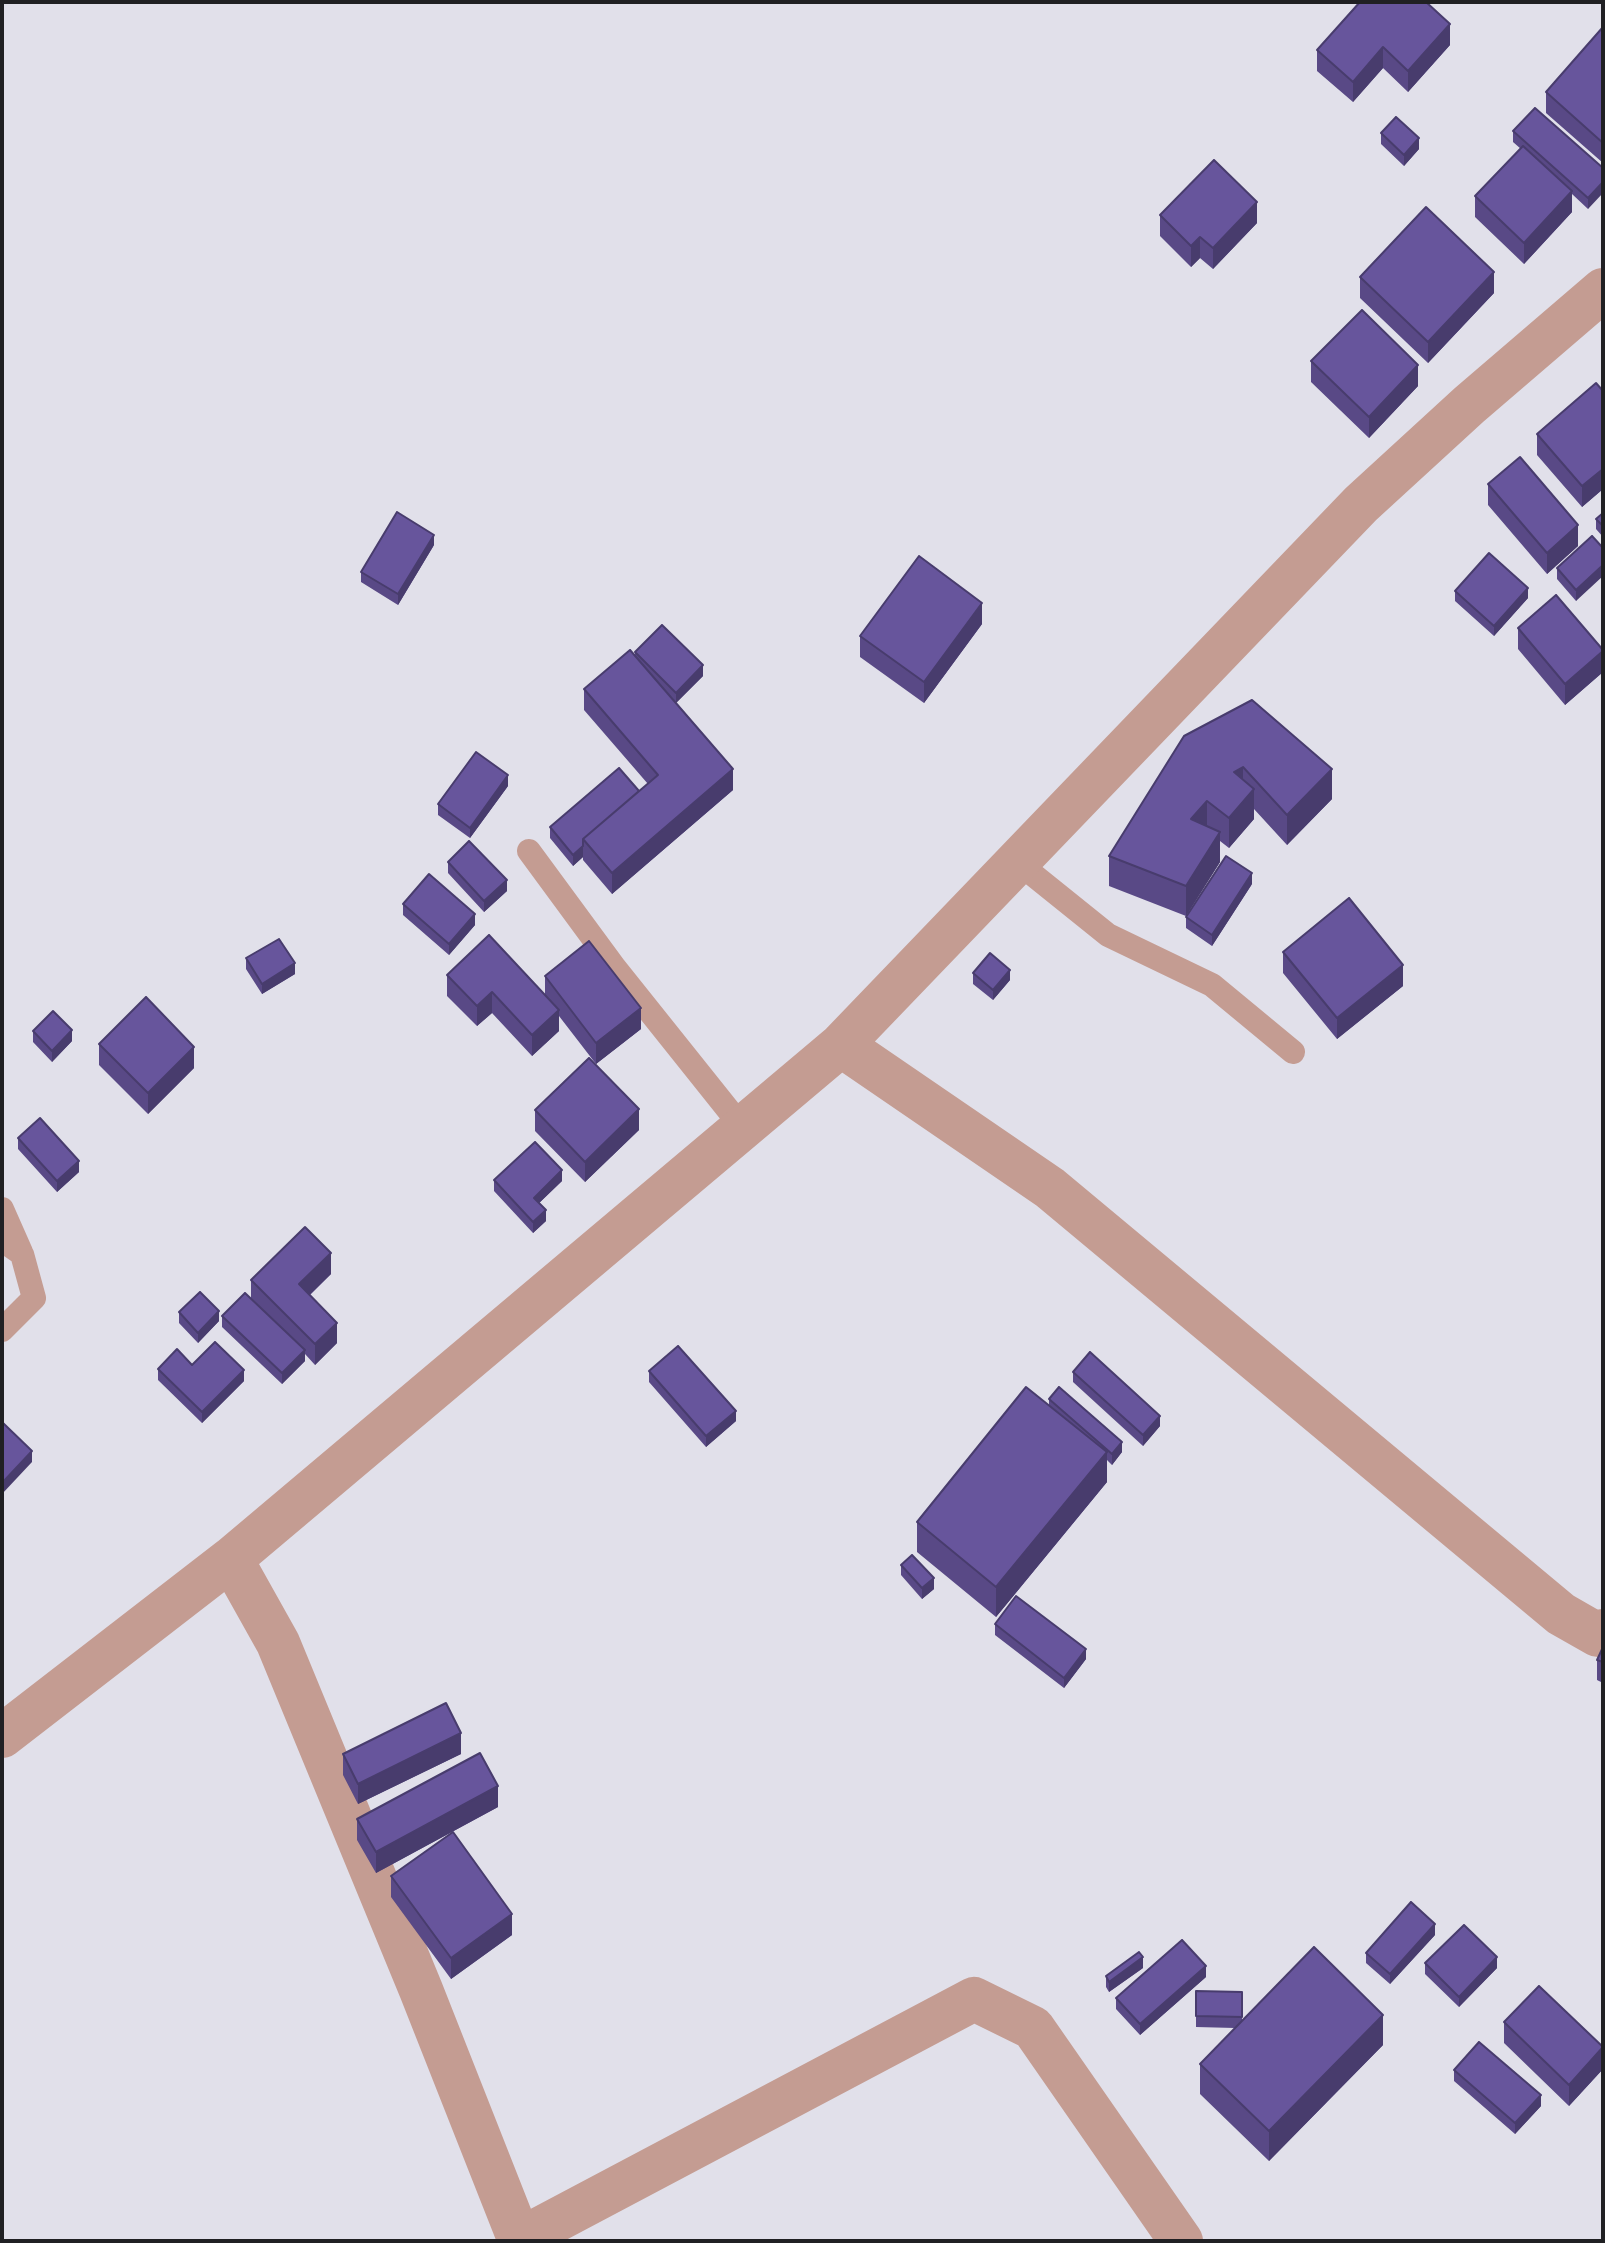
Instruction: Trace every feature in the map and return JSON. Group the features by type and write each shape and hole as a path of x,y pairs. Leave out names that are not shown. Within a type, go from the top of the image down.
{"street":[{"path":"2,1736 231,1559 841,1045 1361,504 1469,405 1603,290"},
{"path":"841,1045 1050,1188 1561,1614 1598,1635 1603,1631"},
{"path":"231,1559 278,1643 520,2240 974,1999 1033,2028 1181,2241"}],"lane":[{"path":"529,851 615,968 742,1127"},
{"path":"1016,861 1108,935 1212,985 1293,1052"},
{"path":"2,1209 22,1254 34,1298 2,1330"},
{"path":"2,1240 22,1254"}],"building":[{"path":"1360,2 1426,2 1450,24 1408,71 1383,47 1353,82 1317,50"},
{"path":"1603,27 1603,143 1546,92"},
{"path":"1535,108 1603,168 1603,182 1588,198 1513,131"},
{"path":"1396,117 1419,138 1404,155 1381,133"},
{"path":"1523,146 1572,191 1524,243 1475,196"},
{"path":"1214,160 1257,202 1213,248 1200,237 1191,246 1160,215"},
{"path":"1426,207 1494,272 1428,342 1360,277"},
{"path":"1362,310 1418,365 1369,417 1311,361"},
{"path":"1596,383 1603,391 1603,469 1582,486 1537,434"},
{"path":"1520,457 1578,525 1547,553 1488,484"},
{"path":"397,512 434,535 398,594 361,572"},
{"path":"1603,513 1603,526 1596,519"},
{"path":"1592,536 1603,548 1603,565 1576,590 1557,568"},
{"path":"1489,553 1528,588 1494,626 1455,591"},
{"path":"919,556 982,603 924,682 860,636"},
{"path":"1556,595 1603,650 1565,684 1518,628"},
{"path":"662,625 703,665 676,693 635,652"},
{"path":"630,650 733,769 612,873 583,839 658,775 584,689"},
{"path":"1252,700 1332,769 1287,815 1243,767 1234,772 1254,789 1229,818 1207,801 1191,819 1220,832 1186,886 1109,856 1184,736"},
{"path":"476,752 508,775 470,828 438,804"},
{"path":"619,768 639,791 583,839 583,846 573,855 550,827"},
{"path":"469,841 507,880 484,901 448,862"},
{"path":"1226,856 1252,873 1212,935 1186,917"},
{"path":"429,874 475,914 449,944 403,904"},
{"path":"1349,898 1403,965 1337,1018 1283,952"},
{"path":"489,935 559,1010 532,1035 492,992 477,1006 447,975"},
{"path":"279,939 295,963 262,984 246,958"},
{"path":"589,941 641,1008 596,1043 545,976"},
{"path":"990,953 1010,970 993,990 973,973"},
{"path":"146,997 194,1047 148,1093 99,1044"},
{"path":"53,1011 72,1030 52,1051 33,1031"},
{"path":"589,1058 639,1109 585,1162 535,1110"},
{"path":"40,1118 79,1161 57,1181 18,1138"},
{"path":"535,1142 562,1170 534,1198 546,1210 533,1222 494,1180"},
{"path":"305,1227 331,1253 299,1284 337,1323 315,1344 251,1280"},
{"path":"200,1292 219,1311 198,1333 179,1312"},
{"path":"245,1293 305,1350 282,1373 222,1316"},
{"path":"215,1342 244,1370 202,1412 158,1369 177,1349 192,1365"},
{"path":"678,1346 736,1411 706,1436 649,1371"},
{"path":"1090,1352 1160,1416 1143,1435 1073,1372"},
{"path":"1026,1387 1107,1452 996,1587 917,1522"},
{"path":"1059,1387 1122,1442 1112,1454 1049,1399"},
{"path":"2,1422 32,1451 2,1483"},
{"path":"912,1555 934,1578 922,1588 901,1565"},
{"path":"1016,1596 1086,1649 1064,1678 995,1624"},
{"path":"1603,1647 1603,1662 1597,1660"},
{"path":"446,1703 461,1733 358,1784 343,1754"},
{"path":"480,1753 498,1786 376,1852 357,1819"},
{"path":"453,1832 512,1914 451,1958 391,1876"},
{"path":"1411,1902 1435,1924 1390,1974 1366,1953"},
{"path":"1464,1925 1497,1957 1459,1997 1425,1963"},
{"path":"1182,1940 1206,1966 1140,2024 1116,1998"},
{"path":"1314,1947 1383,2015 1269,2131 1200,2064"},
{"path":"1139,1952 1143,1957 1109,1982 1106,1976"},
{"path":"1539,1986 1603,2047 1569,2085 1504,2022"},
{"path":"1196,1991 1242,1992 1242,2017 1196,2016"},
{"path":"1479,2042 1541,2095 1515,2123 1454,2070"}]}
